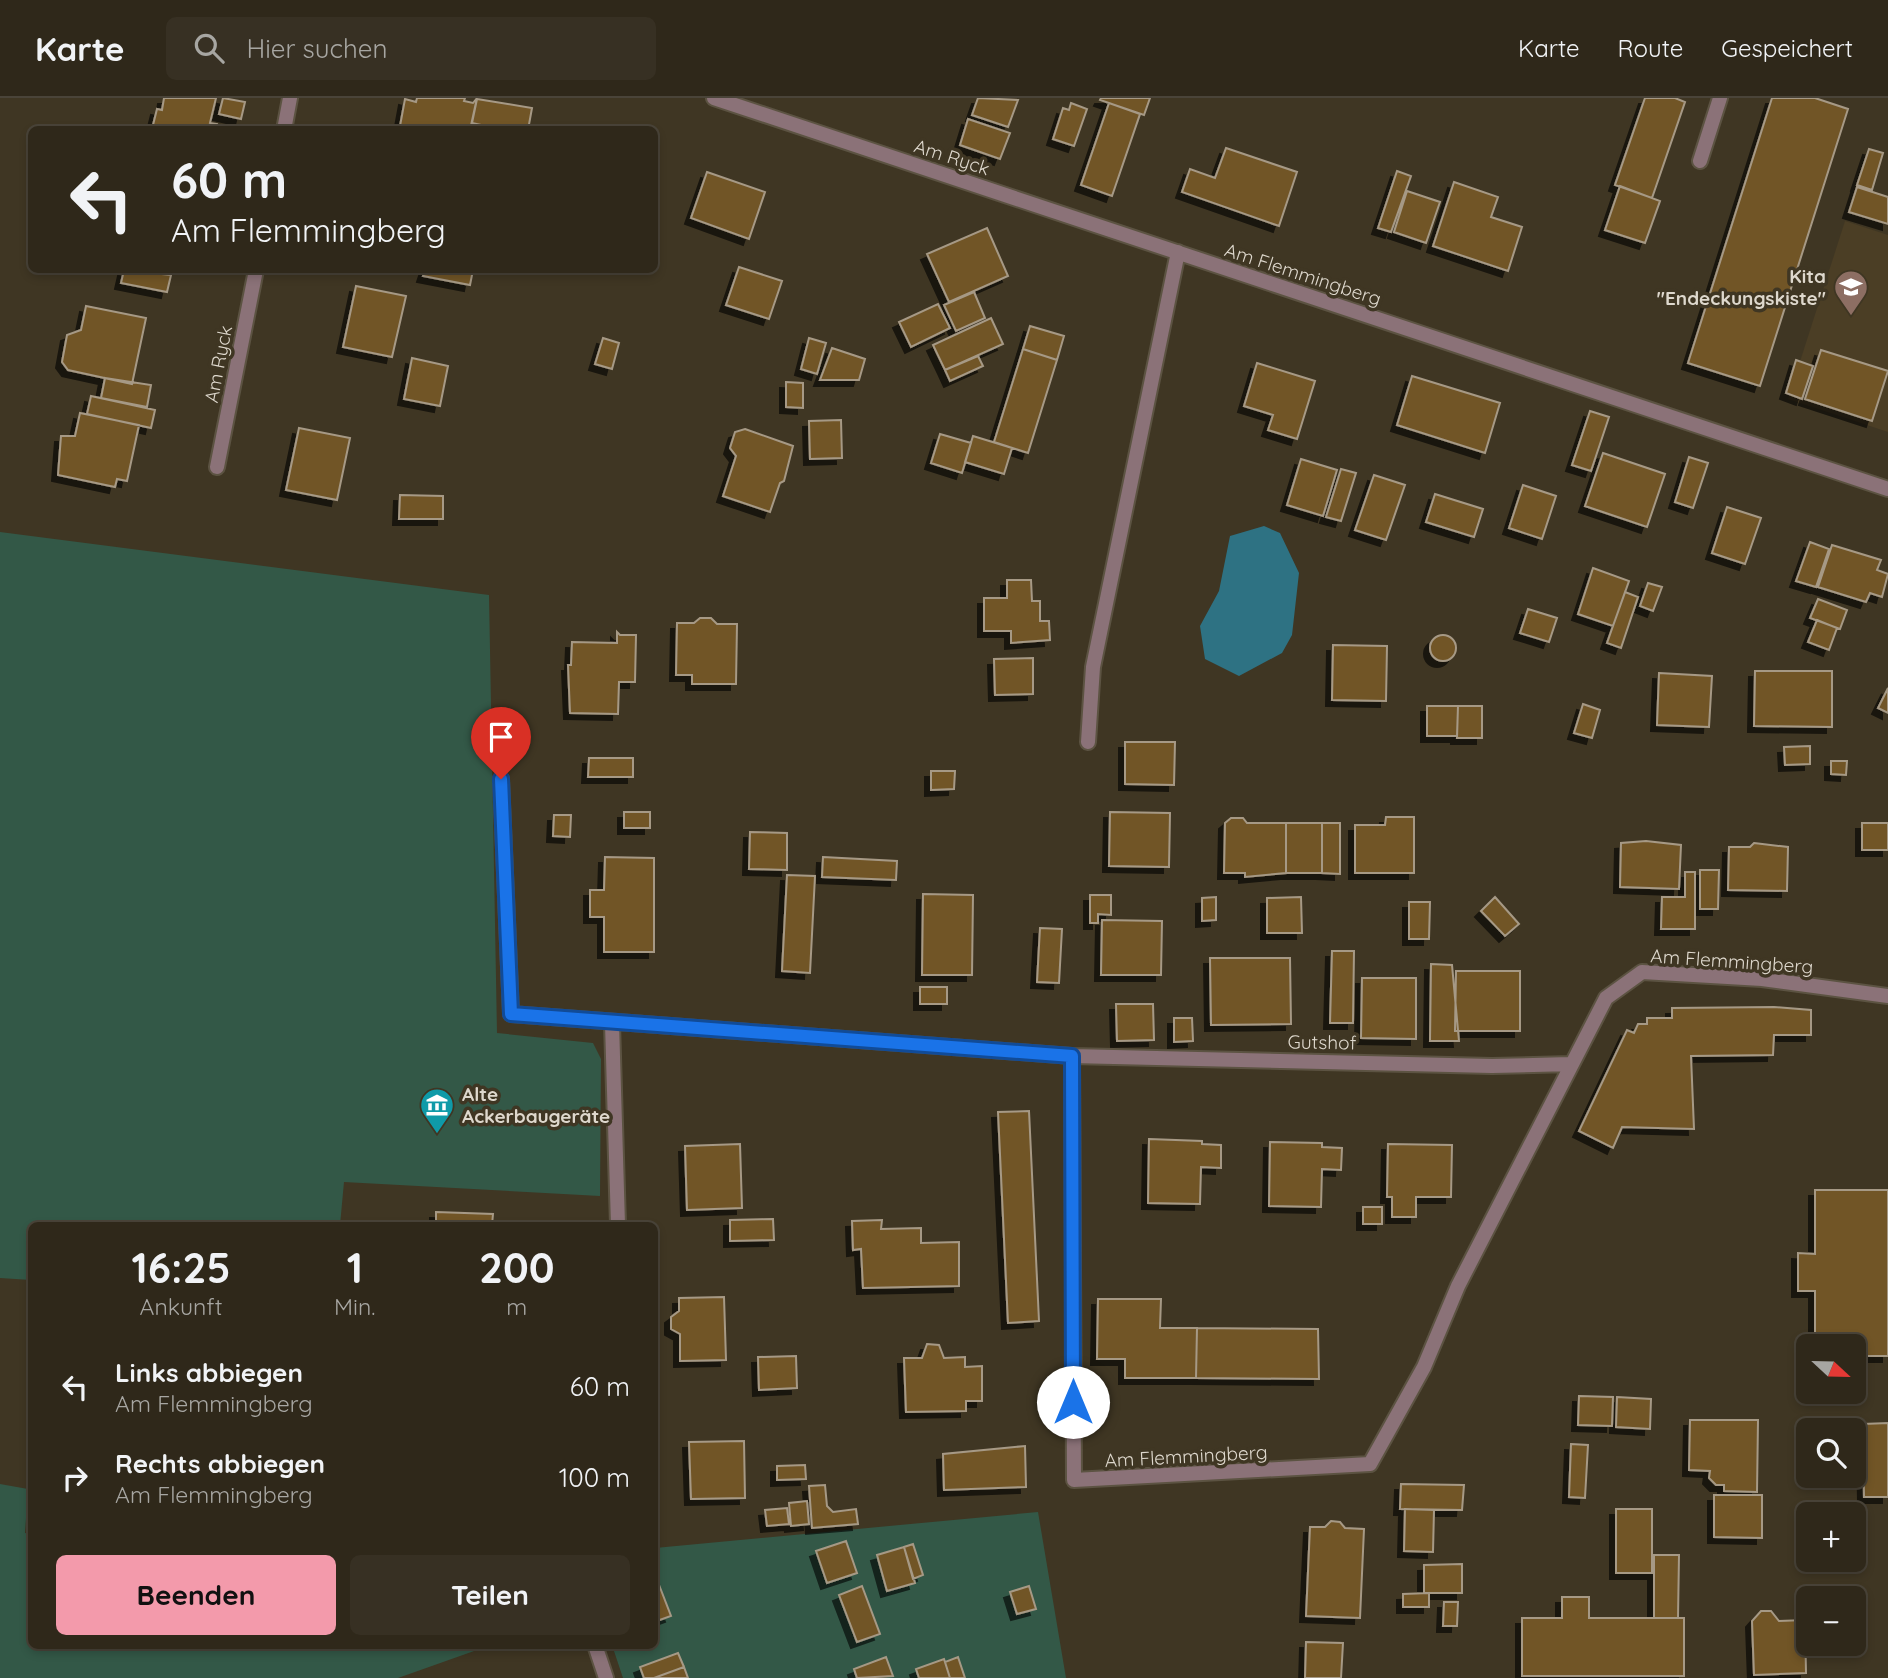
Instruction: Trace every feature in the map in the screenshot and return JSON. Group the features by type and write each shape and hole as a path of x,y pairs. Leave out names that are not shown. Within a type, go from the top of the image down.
{"street":[{"path":"285,126 290,98"},
{"name":"Am Ryck","path":"714,98 1178,252"},
{"path":"1700,161 1720,98"},
{"path":"1088,742 1093,667 1178,252"},
{"name":"Am Flemmingberg","path":"1178,252 1888,489"},
{"name":"Am Ryck","path":"217,467 255,273"},
{"path":"501,779 511,1014 1072,1056"},
{"name":"Am Flemmingberg","path":"1072,1056 1074,1480 1370,1464 1424,1367 1458,1286 1606,998 1642,972 1762,979 1888,996"},
{"path":"612,1023 618,1222"},
{"name":"Gutshof","path":"1072,1056 1492,1066 1571,1064"},
{"path":"596,1649 606,1678"}],"shaded area":[{"name":"Kita \"Endeckungskiste\"","path":"1845,221 1888,235 1888,432 1788,399"}],"green space":[{"path":"0,532 489,595 497,1033 593,1043 601,1059 600,1196 344,1182 340,1222 28,1222 28,1280 0,1278"},
{"path":"0,1484 28,1489 25,1533 28,1534 28,1649 480,1649 398,1678 0,1678"},
{"path":"1038,1512 1066,1678 623,1678 613,1649 658,1649 658,1548"}],"water":[{"path":"1264,526 1280,533 1299,573 1292,635 1282,653 1239,676 1205,659 1200,626 1219,591 1230,536"}],"building":[{"path":"164,98 216,98 210,123 217,126 153,126 157,109 162,110"},
{"path":"223,98 245,102 241,119 219,114"},
{"path":"417,98 465,98 464,101 473,103 477,98 471,126 400,126 405,99 416,102"},
{"path":"978,98 1018,100 1008,127 972,115"},
{"path":"1150,98 1144,115 1100,100"},
{"path":"1645,98 1675,98 1685,102 1652,198 1615,185"},
{"path":"1772,98 1815,98 1848,109 1760,386 1688,363"},
{"path":"477,99 532,108 529,126 486,126 472,123"},
{"path":"1071,103 1087,109 1074,146 1053,139 1063,108 1069,110"},
{"path":"1109,103 1140,114 1112,196 1081,185"},
{"path":"968,119 1010,133 1000,159 960,145"},
{"path":"1226,148 1297,172 1279,226 1182,192 1190,169 1215,178"},
{"path":"1869,149 1883,153 1872,190 1857,185"},
{"path":"1397,171 1411,176 1391,232 1378,228"},
{"path":"707,172 765,192 749,239 691,218"},
{"path":"1454,182 1498,197 1491,217 1522,227 1508,271 1433,246"},
{"path":"1620,186 1660,201 1645,243 1605,230"},
{"path":"1857,187 1888,197 1888,224 1849,212"},
{"path":"1407,191 1440,202 1426,243 1394,232"},
{"path":"987,228 1008,276 949,302 927,254"},
{"path":"739,267 782,281 769,319 726,305"},
{"path":"123,273 171,275 167,292 121,283"},
{"path":"424,273 472,273 470,285 423,276"},
{"path":"356,286 406,296 392,357 343,347"},
{"path":"974,292 985,318 956,331 944,305"},
{"path":"938,304 950,328 911,347 899,322"},
{"path":"86,306 146,318 132,384 68,370 62,362 67,335 81,330"},
{"path":"991,318 1003,344 945,370 933,345"},
{"path":"1030,326 1064,336 1057,360 1023,349"},
{"path":"603,338 619,343 612,369 595,364"},
{"path":"809,338 826,343 817,374 801,369"},
{"path":"832,348 865,359 859,380 820,380"},
{"path":"1023,349 1057,360 1028,453 994,442"},
{"path":"1821,350 1888,371 1872,421 1805,399"},
{"path":"978,356 983,366 950,381 945,370"},
{"path":"412,358 448,366 440,406 404,399"},
{"path":"1796,360 1813,366 1802,399 1786,393"},
{"path":"1257,363 1315,381 1297,439 1268,430 1273,415 1244,406"},
{"path":"1412,376 1500,403 1485,453 1397,425"},
{"path":"105,378 151,385 147,407 101,398"},
{"path":"786,382 803,383 803,408 786,407"},
{"path":"91,396 155,410 151,428 87,414"},
{"path":"1590,411 1609,417 1591,471 1572,465"},
{"path":"80,413 139,425 127,481 117,479 115,487 58,475 61,436 75,436"},
{"path":"841,420 842,458 810,459 809,421"},
{"path":"299,428 350,438 337,500 286,490"},
{"path":"745,429 793,446 784,481 780,483 770,512 723,496 736,456 730,448 735,432"},
{"path":"940,434 971,443 962,473 931,463"},
{"path":"973,436 1012,448 1004,474 965,462"},
{"path":"1603,453 1665,474 1647,527 1585,506"},
{"path":"1689,457 1708,463 1693,508 1675,502"},
{"path":"1301,459 1337,470 1323,516 1287,505"},
{"path":"1341,469 1356,473 1341,521 1326,517"},
{"path":"1374,475 1405,485 1386,540 1355,530"},
{"path":"1523,485 1556,496 1542,539 1509,528"},
{"path":"1435,494 1483,509 1474,537 1426,522"},
{"path":"400,495 443,496 443,519 399,519"},
{"path":"1727,507 1761,518 1745,564 1712,553"},
{"path":"1810,542 1829,549 1816,587 1796,581"},
{"path":"1832,545 1881,560 1877,570 1888,574 1882,597 1870,593 1866,602 1818,587"},
{"path":"1593,568 1629,581 1613,626 1578,614"},
{"path":"1007,580 1031,580 1032,601 1040,601 1040,621 1049,621 1050,640 1011,643 1011,631 984,631 984,598 1007,598"},
{"path":"1648,583 1662,587 1653,611 1640,606"},
{"path":"1625,592 1638,597 1621,648 1607,643"},
{"path":"1818,599 1847,610 1840,629 1810,618"},
{"path":"1528,609 1557,618 1549,642 1520,633"},
{"path":"700,618 711,618 717,624 737,624 736,684 692,684 692,675 676,675 677,623 694,623"},
{"path":"1817,620 1837,628 1829,650 1808,642"},
{"path":"617,632 620,635 636,635 635,682 619,682 618,714 570,713 568,665 571,665 572,642 617,643"},
{"path":"1443,635 1452,639 1456,648 1452,657 1443,661 1434,657 1430,648 1434,639"},
{"path":"1333,645 1387,646 1386,701 1332,700"},
{"path":"1033,658 1033,694 995,695 994,659"},
{"path":"1755,671 1832,671 1832,727 1754,726"},
{"path":"1659,673 1712,676 1709,727 1657,725"},
{"path":"1888,688 1888,713 1878,708"},
{"path":"1583,704 1600,710 1592,738 1574,733"},
{"path":"1427,706 1458,706 1457,736 1427,736"},
{"path":"1458,706 1482,706 1482,738 1457,738"},
{"path":"1125,742 1175,742 1174,785 1125,784"},
{"path":"1810,746 1810,764 1785,765 1784,747"},
{"path":"589,758 633,758 633,777 588,777"},
{"path":"1831,761 1847,761 1846,775 1831,774"},
{"path":"931,771 955,771 954,789 931,790"},
{"path":"624,812 650,812 650,828 624,828"},
{"path":"1110,812 1170,813 1169,867 1109,866"},
{"path":"554,815 571,815 570,837 553,836"},
{"path":"1386,817 1414,817 1414,873 1355,873 1355,825 1385,825"},
{"path":"1231,818 1243,818 1247,823 1286,823 1286,873 1245,877 1245,873 1224,873 1225,823"},
{"path":"1286,823 1322,823 1322,873 1286,873"},
{"path":"1322,823 1340,823 1340,874 1322,873"},
{"path":"1862,823 1888,823 1888,850 1862,850"},
{"path":"750,832 787,833 787,870 749,869"},
{"path":"1646,841 1681,845 1679,889 1620,887 1621,843"},
{"path":"1754,843 1788,847 1787,891 1728,890 1729,847 1750,847"},
{"path":"605,857 654,858 654,952 604,952 604,917 590,917 590,890 604,890"},
{"path":"823,857 897,861 896,880 822,877"},
{"path":"1700,870 1719,870 1718,909 1700,909"},
{"path":"1685,872 1695,872 1695,929 1661,929 1662,897 1685,897"},
{"path":"787,875 815,876 810,973 782,971"},
{"path":"923,894 973,895 972,975 922,975"},
{"path":"1090,895 1111,895 1111,915 1098,914 1098,923 1090,923"},
{"path":"1216,897 1216,920 1202,921 1202,898"},
{"path":"1301,897 1302,933 1267,933 1267,898"},
{"path":"1495,897 1519,924 1505,936 1481,911"},
{"path":"1409,902 1430,902 1429,939 1409,939"},
{"path":"1102,920 1162,921 1161,975 1101,975"},
{"path":"1040,928 1062,929 1059,983 1037,982"},
{"path":"1332,951 1354,951 1353,1023 1330,1023"},
{"path":"1210,958 1290,958 1291,1024 1211,1025"},
{"path":"1431,964 1452,965 1459,1041 1430,1041"},
{"path":"1456,971 1520,971 1520,1031 1455,1031"},
{"path":"1362,978 1416,978 1416,1039 1361,1038"},
{"path":"920,987 947,987 947,1004 920,1004"},
{"path":"1116,1004 1153,1004 1154,1040 1117,1041"},
{"path":"1774,1007 1811,1010 1811,1035 1774,1035 1773,1055 1691,1056 1694,1129 1622,1127 1613,1148 1579,1131 1627,1030 1634,1033 1638,1024 1647,1024 1647,1018 1672,1018 1672,1008"},
{"path":"1174,1018 1192,1018 1193,1041 1174,1042"},
{"path":"1029,1111 1039,1321 1008,1323 998,1112"},
{"path":"1149,1139 1202,1141 1202,1144 1221,1145 1221,1168 1201,1167 1200,1204 1148,1203"},
{"path":"1270,1142 1322,1143 1322,1147 1342,1148 1341,1170 1322,1169 1321,1207 1269,1206"},
{"path":"740,1144 742,1208 687,1210 685,1146"},
{"path":"1388,1144 1452,1145 1451,1197 1416,1197 1416,1217 1392,1217 1392,1197 1387,1197"},
{"path":"1815,1190 1888,1190 1888,1356 1866,1356 1866,1334 1815,1334 1815,1291 1798,1291 1798,1253 1815,1254"},
{"path":"1363,1207 1382,1207 1382,1224 1363,1224"},
{"path":"436,1212 493,1214 492,1222 436,1222"},
{"path":"773,1219 774,1240 730,1241 730,1220"},
{"path":"882,1220 881,1229 921,1228 921,1243 959,1242 959,1286 863,1288 861,1249 853,1250 852,1221"},
{"path":"724,1297 726,1360 680,1361 680,1334 671,1329 671,1317 679,1311 679,1298"},
{"path":"1098,1299 1161,1299 1160,1328 1197,1328 1196,1378 1125,1378 1125,1359 1097,1359"},
{"path":"1197,1328 1318,1329 1319,1379 1196,1378"},
{"path":"927,1344 939,1345 944,1358 965,1357 965,1367 982,1366 982,1401 966,1401 966,1411 906,1412 904,1358 922,1358"},
{"path":"796,1356 797,1388 759,1390 758,1357"},
{"path":"1579,1396 1613,1397 1612,1426 1578,1425"},
{"path":"1617,1397 1651,1399 1650,1429 1616,1427"},
{"path":"1690,1420 1758,1420 1757,1492 1724,1491 1724,1485 1716,1485 1709,1478 1710,1471 1689,1470"},
{"path":"1888,1423 1888,1497 1864,1497 1866,1424"},
{"path":"744,1441 745,1498 691,1499 689,1442"},
{"path":"1571,1444 1588,1445 1585,1498 1569,1497"},
{"path":"1025,1446 1026,1487 944,1490 943,1454"},
{"path":"805,1465 806,1479 777,1480 777,1466"},
{"path":"1401,1484 1464,1485 1462,1510 1400,1509"},
{"path":"825,1485 827,1506 833,1512 856,1509 858,1524 812,1528 809,1486"},
{"path":"1714,1495 1762,1495 1762,1538 1714,1537"},
{"path":"807,1501 809,1524 791,1526 789,1503"},
{"path":"787,1508 789,1524 767,1526 765,1510"},
{"path":"1405,1509 1434,1510 1433,1552 1404,1551"},
{"path":"1616,1509 1652,1509 1652,1573 1616,1573"},
{"path":"1331,1521 1340,1522 1345,1528 1364,1529 1360,1618 1306,1616 1310,1527 1325,1527"},
{"path":"846,1541 857,1573 827,1583 816,1551"},
{"path":"913,1544 923,1575 913,1579 904,1547"},
{"path":"904,1547 915,1583 887,1591 877,1555"},
{"path":"1654,1555 1679,1555 1678,1618 1654,1618"},
{"path":"1462,1564 1462,1593 1424,1593 1424,1565"},
{"path":"658,1582 671,1616 658,1621"},
{"path":"862,1586 880,1634 857,1642 839,1595"},
{"path":"1029,1586 1036,1609 1017,1614 1010,1592"},
{"path":"1429,1593 1429,1607 1403,1607 1403,1594"},
{"path":"1562,1597 1589,1597 1589,1618 1684,1618 1684,1676 1522,1676 1522,1618 1562,1618"},
{"path":"1444,1602 1458,1602 1457,1626 1443,1626"},
{"path":"1761,1611 1771,1611 1779,1621 1796,1620 1796,1656 1806,1656 1806,1673 1754,1675 1752,1621"},
{"path":"1306,1642 1343,1643 1341,1678 1305,1678"},
{"path":"678,1653 684,1667 654,1678 644,1678 640,1667"},
{"path":"886,1657 893,1676 857,1678 854,1669"},
{"path":"958,1657 965,1678 950,1678 945,1662"},
{"path":"944,1659 950,1678 919,1678 916,1669"},
{"path":"684,1667 688,1678 654,1678"}],"place":[{"name":"Kita \"Endeckungskiste\"","path":"1851,317"},
{"name":"Alte Ackerbaugeräte","path":"437,1135"}],"route":[{"path":"501,779 511,1014 1072,1056 1073,1402"}]}
